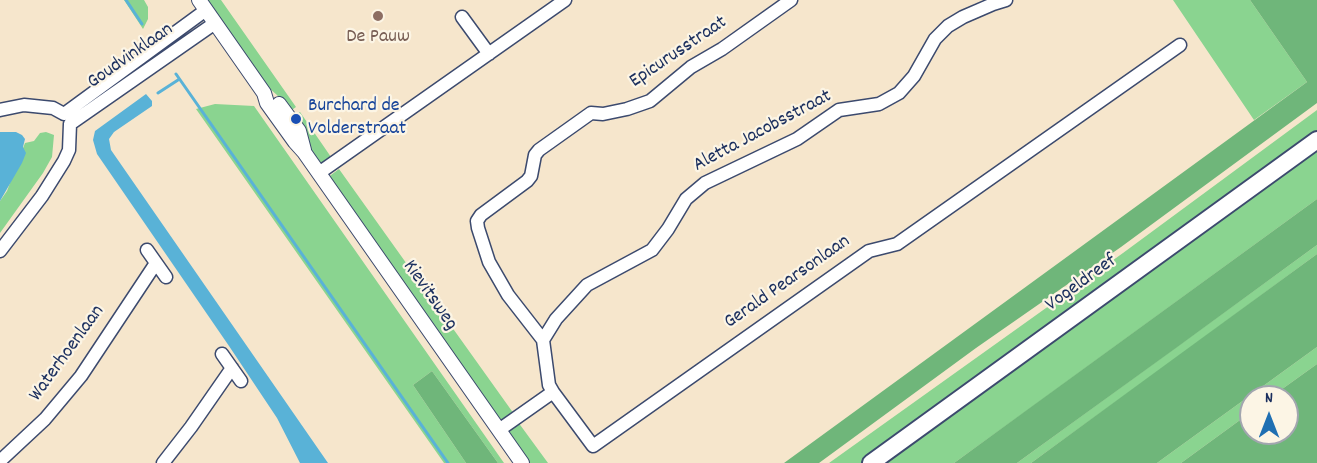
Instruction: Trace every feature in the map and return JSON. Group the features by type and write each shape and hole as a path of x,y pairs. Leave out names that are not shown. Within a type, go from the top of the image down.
{"main road":[{"name":"Vogeldreef","path":"872,463 1317,140"}],"street":[{"path":"319,174 565,0"},
{"name":"Epicurusstraat","path":"543,340 508,295 489,262 478,228 477,221 481,215 527,181 531,176 535,154 539,150 582,119 591,113 603,114 650,101 691,67 722,49 791,0"},
{"name":"Aletta Jacobsstraat","path":"543,340 556,319 587,285 652,250 686,199 705,183 797,139 839,110 879,104 899,93 914,76 935,39 948,26 1006,0"},
{"name":"Kievitsweg","path":"202,5 264,93 267,103 280,122 304,152 522,463"},
{"name":"Goudvinklaan","path":"67,119 202,5"},
{"path":"462,17 489,54"},
{"name":"Goudvinklaan","path":"67,119 215,24"},
{"name":"Gerald Pearsonlaan","path":"553,392 593,446 869,251 897,244 1180,45"},
{"path":"0,110 24,105 53,108 67,119 69,150 42,196 0,251"},
{"path":"147,250 166,277"},
{"name":"Waterhoenlaan","path":"1,460 45,419 81,375 156,262"},
{"path":"499,430 553,392 549,385 543,340"},
{"path":"222,354 241,381"},
{"path":"163,463 232,368"}],"green space":[{"path":"124,0 144,0 148,7 148,19 143,29"},
{"path":"205,0 221,0 296,107 289,112 277,95 261,81"},
{"path":"1173,0 1250,0 1307,82 1254,120"},
{"path":"1250,0 1317,0 1317,103 1121,247 976,348 819,463 784,463 1307,82"},
{"path":"215,104 254,106 504,463 498,463 432,371 413,385 466,463 444,463 196,109"},
{"path":"1317,110 1317,133 1003,362 862,463 829,463 1123,253"},
{"path":"300,112 331,157 319,166 293,117"},
{"path":"46,132 54,135 52,157 0,233 0,201 7,191 25,143 34,141 40,133"},
{"path":"1317,146 1317,199 1029,409 954,463 879,463"},
{"path":"339,169 514,414 505,421 497,420 327,178"},
{"path":"1317,199 1317,245 1176,348 1017,463 954,463"},
{"path":"1317,245 1317,254 1172,361 1031,463 1017,463"},
{"path":"1317,254 1317,347 1265,385 1239,385 1239,404 1157,463 1031,463"},
{"path":"1317,347 1317,364 1288,385 1265,385"},
{"path":"1317,364 1317,463 1181,463 1239,421 1239,445 1299,445 1299,385 1288,385"},
{"path":"432,371 498,463 466,463 413,385"},
{"path":"1239,404 1239,421 1181,463 1157,463"},
{"path":"518,422 548,463 527,463 508,436 510,428"}],"water":[{"path":"146,94 152,101 152,106 114,132 109,139 111,150 328,463 300,463 277,418 97,154 93,140 95,131"},
{"path":"0,132 16,132 22,135 25,139 23,147 26,153 0,201"}],"waterway":[{"path":"126,0 142,24"},
{"path":"176,74 448,463"},
{"path":"158,93 178,80"}],"place":[{"name":"De Pauw","path":"378,16"},
{"name":"Burchard de Volderstraat","path":"296,119"}]}
